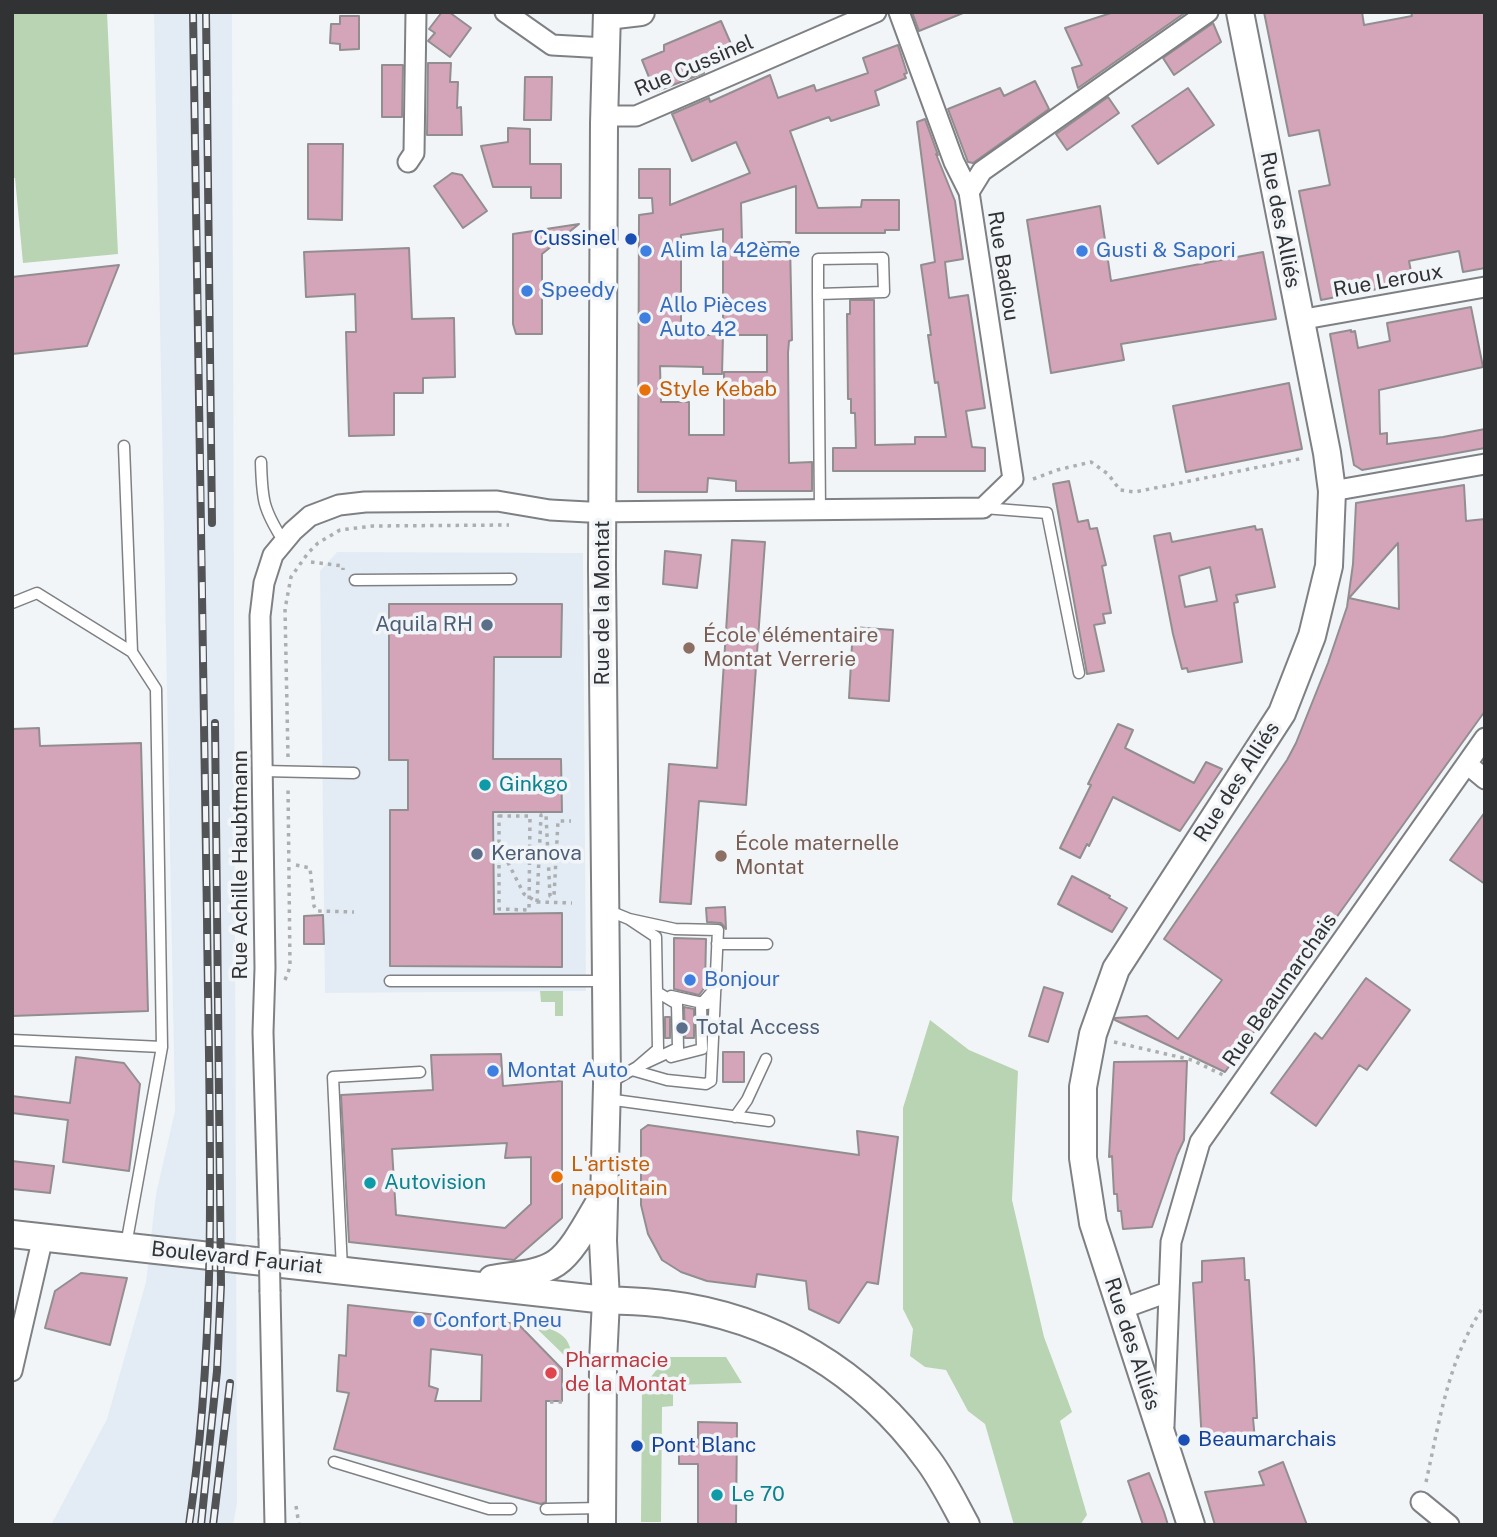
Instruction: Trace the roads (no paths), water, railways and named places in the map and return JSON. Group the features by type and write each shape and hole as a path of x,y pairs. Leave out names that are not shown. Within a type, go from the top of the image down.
{"main road":[{"path":"607,14 641,12"},
{"name":"Rue des Alliés","path":"1191,1525 1093,1223 1083,1158 1083,1087 1093,1034 1116,969 1282,713 1312,636 1329,566 1332,491 1327,453 1240,12"},
{"name":"Rue de la Montat","path":"603,1516 603,1362 606,1300 603,1241 607,1092 603,512 604,116 607,14"},
{"name":"Boulevard Fauriat","path":"462,1284 537,1271 556,1263 572,1248 605,1195"},
{"name":"Boulevard Fauriat","path":"12,1234 606,1300 663,1304 709,1312 752,1324 818,1354 875,1398 929,1461 966,1525"}],"street":[{"path":"408,162 414,153 415,12"},
{"path":"505,12 552,45 606,48"},
{"name":"Rue Cussinel","path":"604,116 636,116 876,12"},
{"path":"899,12 954,162 969,192"},
{"name":"Rue Badiou","path":"983,508 1013,479 969,192 982,171 1208,12"},
{"name":"Rue Leroux","path":"1299,320 1485,287"},
{"path":"1332,491 1485,464"},
{"name":"Rue Achille Haubtmann","path":"275,1525 263,1032 265,968 260,616 264,583 273,555 310,516 339,505 365,502 497,501 550,510 603,512"},
{"path":"603,512 983,508"},
{"name":"Rue Beaumarchais","path":"1163,1440 1171,1242 1200,1142 1485,738"},
{"path":"1466,764 1485,779"},
{"path":"12,1371 43,1237"},
{"path":"1121,1309 1168,1292"},
{"path":"1426,1525 1421,1502 1449,1525"}],"lane":[{"path":"818,294 884,292 883,258 818,259 818,294 820,510"},
{"path":"124,446 132,652"},
{"path":"261,462 262,500 284,542"},
{"path":"983,508 1047,513 1079,673"},
{"path":"355,580 511,579"},
{"path":"12,603 37,593 132,652 156,688 162,1047 126,1245"},
{"path":"263,771 354,772"},
{"path":"604,909 629,919 675,929 718,930 712,1079 709,1083 667,1080 634,1069"},
{"path":"607,1092 658,1049 656,937 629,919"},
{"path":"718,944 767,944"},
{"path":"390,981 606,981"},
{"path":"634,1069 702,1048 701,1004 717,986"},
{"path":"657,992 713,1005"},
{"path":"634,1069 678,1048 677,1004 657,992"},
{"path":"12,1040 162,1047"},
{"path":"736,1117 766,1059"},
{"path":"342,1269 333,1077 420,1072"},
{"path":"607,1092 769,1121"},
{"path":"334,1462 489,1509 511,1509"},
{"path":"546,1509 603,1516"}],"railway":[{"path":"189,1525 205,1374 210,1222 193,12"},
{"path":"206,12 212,523"},
{"path":"201,1525 217,1371 221,1285 215,723"},
{"path":"213,1525 230,1383"}],"place":[{"name":"Cussinel","path":"631,239"},
{"name":"Alim la 42ème","path":"646,251"},
{"name":"Gusti & Sapori","path":"1082,251"},
{"name":"Speedy","path":"527,291"},
{"name":"Allo Pièces Auto 42","path":"645,318"},
{"name":"Style Kebab","path":"645,390"},
{"name":"Aquila RH","path":"487,625"},
{"name":"École élémentaire Montat Verrerie","path":"689,648"},
{"name":"Ginkgo","path":"485,785"},
{"name":"Keranova","path":"477,854"},
{"name":"École maternelle Montat","path":"721,856"},
{"name":"Bonjour","path":"690,980"},
{"name":"Total Access","path":"682,1028"},
{"name":"Montat Auto","path":"493,1071"},
{"name":"L'artiste napolitain","path":"557,1177"},
{"name":"Autovision","path":"370,1183"},
{"name":"Confort Pneu","path":"419,1321"},
{"name":"Pharmacie de la Montat","path":"551,1373"},
{"name":"Beaumarchais","path":"1184,1440"},
{"name":"Pont Blanc","path":"637,1446"},
{"name":"Le 70","path":"717,1495"}]}
